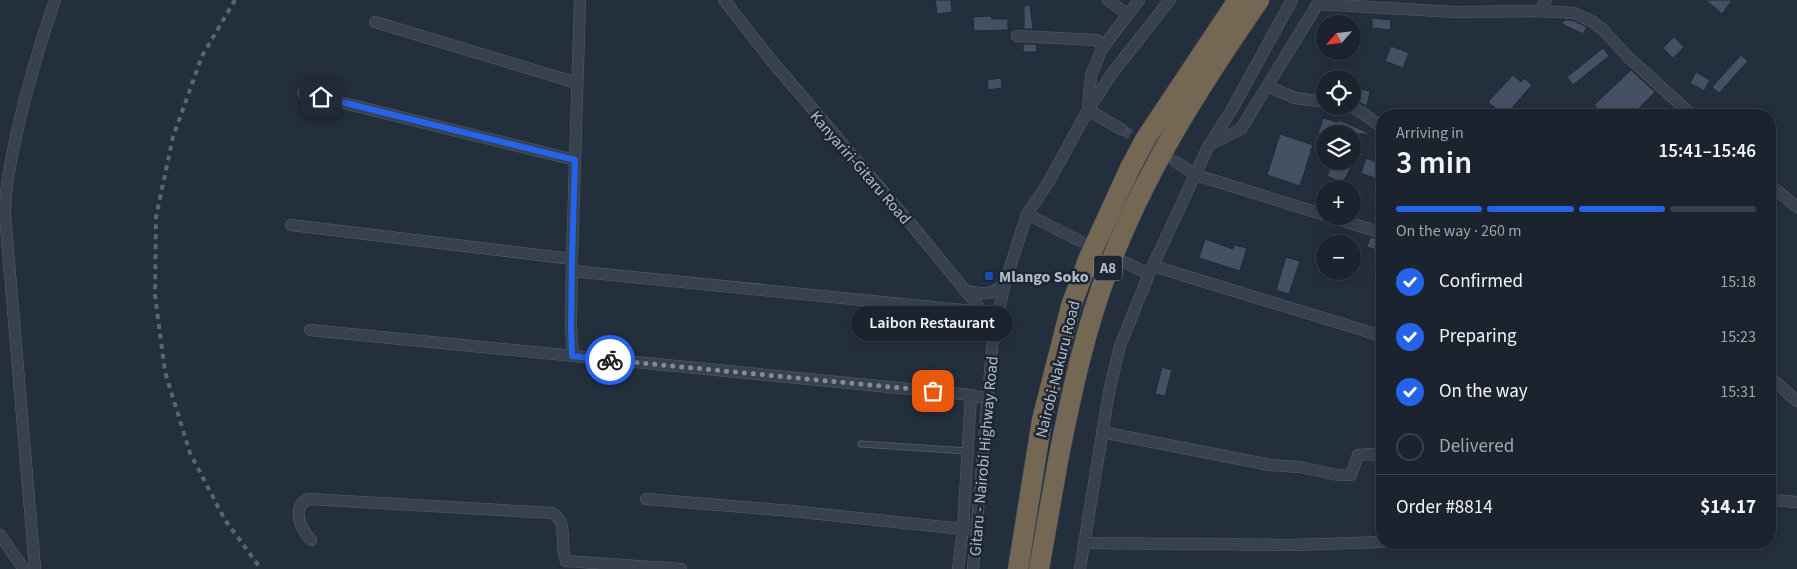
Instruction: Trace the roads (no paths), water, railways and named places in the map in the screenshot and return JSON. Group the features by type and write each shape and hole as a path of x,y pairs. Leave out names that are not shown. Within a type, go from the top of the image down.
{"highway":[{"name":"Nairobi-Nakuru Road","path":"1018,569 1042,420 1071,306 1088,260 1130,168 1146,138 1238,0"},
{"name":"Nairobi-Nakuru Road","path":"1039,569 1065,424 1078,367 1093,313 1109,266 1151,175 1178,123 1259,0"}],"street":[{"path":"34,569 5,215 4,170 55,0"},
{"path":"572,356 576,83 580,0"},
{"name":"Kanyariri-Gitaru Road","path":"724,0 814,112 983,312 993,337"},
{"path":"1108,0 1127,14"},
{"path":"1088,110 1091,75 1103,47 1139,0"},
{"path":"1080,241 1027,214 1048,182 1088,110 1113,72 1170,0"},
{"path":"1080,569 1109,392 1120,346 1151,270 1209,145 1231,111 1292,0"},
{"path":"1539,11 1546,0"},
{"path":"1209,145 1241,129 1319,2 1456,12 1539,11 1574,13 1593,22 1629,58 1685,109"},
{"path":"375,22 576,83"},
{"path":"1017,36 1097,40 1103,47"},
{"path":"1267,86 1295,98 1316,101"},
{"path":"303,93 575,160"},
{"path":"1088,110 1121,129"},
{"path":"1361,112 1376,122"},
{"path":"1176,162 1196,175 1316,213"},
{"path":"1776,190 1797,207"},
{"name":"Gitaru - Nairobi Highway Road","path":"973,569 993,337 1005,283 1027,214"},
{"path":"0,228 5,215"},
{"path":"291,225 572,265 983,312"},
{"path":"1356,225 1376,231"},
{"path":"1124,262 1376,334"},
{"path":"966,291 980,294 990,293 999,290 1005,283"},
{"path":"310,330 971,395 988,399"},
{"path":"1776,382 1797,401"},
{"path":"958,569 963,529 971,395"},
{"path":"1102,432 1270,465 1300,467 1338,475 1351,474 1356,457 1360,454 1376,455"},
{"path":"311,540 301,526 298,508 301,503 309,499 552,513 559,517 562,522 563,550 566,561 681,569"},
{"path":"646,499 801,512 963,529"},
{"path":"1776,500 1797,502"},
{"path":"0,535 24,569"},
{"path":"1084,543 1291,545 1376,542"}],"lane":[{"path":"861,444 968,451"}],"tunnel":[{"path":"1121,129 1176,162"}],"railway":[{"path":"235,0 202,56 173,137 156,217 155,295 165,372 190,453 225,520 261,569"}],"place":[{"name":"Mlango Soko","path":"989,276"},
{"name":"Laibon Restaurant","path":"933,391"}]}
